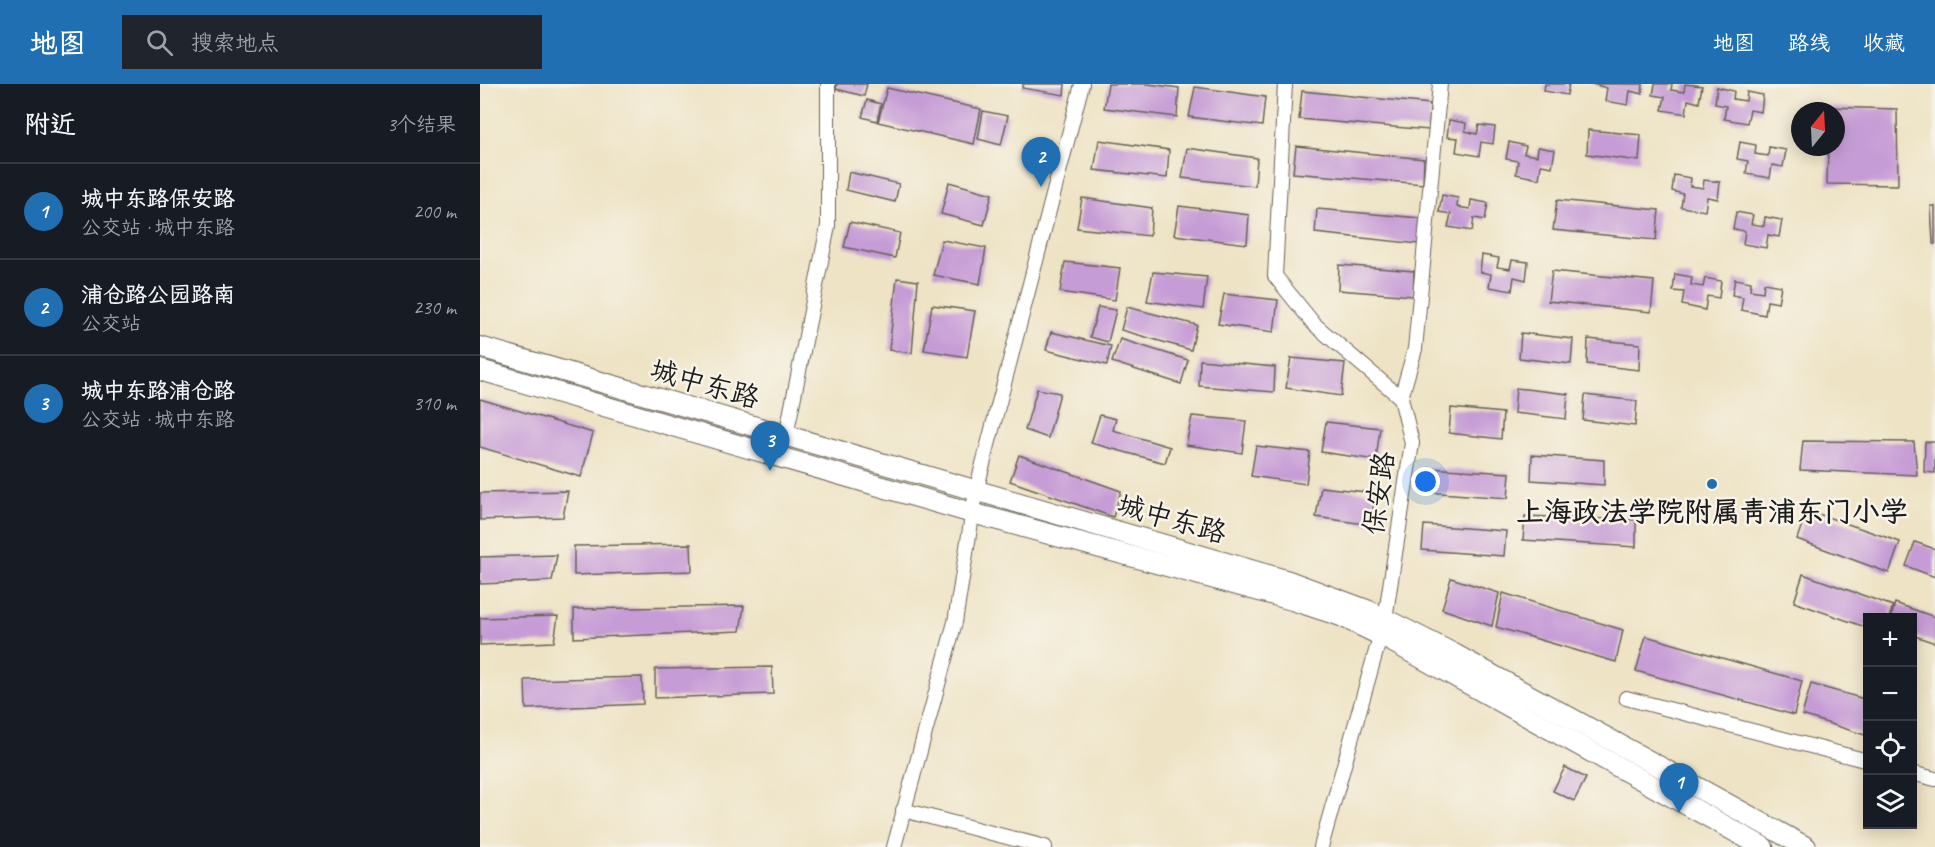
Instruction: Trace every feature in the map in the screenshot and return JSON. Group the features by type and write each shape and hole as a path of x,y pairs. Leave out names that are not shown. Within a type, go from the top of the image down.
{"main road":[{"name":"城中东路","path":"480,347 1289,581 1806,847"},
{"name":"城中东路","path":"480,370 972,513 1292,600 1382,627 1763,847"}],"street":[{"path":"786,436 828,226 828,84"},
{"path":"894,847 955,622 976,491 1082,84"},
{"path":"1285,84 1275,276 1314,324 1401,398 1415,349 1440,84"},
{"name":"保安路","path":"1321,847 1382,627 1412,443 1401,398"},
{"path":"1626,698 1863,760"},
{"path":"1917,774 1935,779"},
{"path":"903,810 1045,847"}],"building":[{"path":"837,84 867,84 864,96 836,89"},
{"path":"1023,84 1065,84 1064,95 1022,88"},
{"path":"1108,84 1148,84 1179,88 1177,117 1104,108"},
{"path":"1545,84 1569,84 1567,95 1544,91"},
{"path":"1592,84 1643,84 1642,94 1630,91 1628,105 1605,101 1607,88"},
{"path":"1655,84 1672,84 1671,90 1684,92 1685,84 1702,86 1699,103 1688,100 1686,114 1662,110 1665,97 1653,95"},
{"path":"1195,87 1265,97 1262,126 1189,117"},
{"path":"1717,87 1734,91 1733,99 1746,101 1747,92 1763,95 1761,112 1750,110 1747,123 1724,119 1726,106 1715,104"},
{"path":"887,88 981,109 974,144 878,122"},
{"path":"1302,91 1430,104 1429,130 1299,119"},
{"path":"867,100 881,104 877,121 862,117"},
{"path":"1845,107 1897,109 1898,185 1827,184 1828,156 1845,156"},
{"path":"983,111 1008,116 1001,145 978,139"},
{"path":"1449,120 1466,123 1465,131 1477,134 1479,125 1495,127 1493,144 1481,142 1479,156 1456,152 1458,138 1447,137"},
{"path":"1588,130 1641,135 1639,161 1587,154"},
{"path":"1099,140 1169,150 1167,178 1094,170"},
{"path":"1509,142 1526,146 1524,154 1537,156 1538,147 1555,150 1552,167 1541,165 1539,179 1516,174 1518,161 1506,159"},
{"path":"1740,142 1756,145 1755,154 1768,156 1769,147 1786,150 1783,167 1772,165 1770,178 1746,174 1748,161 1737,159"},
{"path":"1296,146 1424,159 1423,184 1293,173"},
{"path":"1187,148 1257,158 1255,186 1182,178"},
{"path":"849,172 899,184 895,202 846,190"},
{"path":"1674,175 1691,178 1690,186 1703,188 1704,180 1720,182 1718,199 1707,197 1705,211 1681,207 1683,194 1672,191"},
{"path":"949,182 992,194 984,225 941,214"},
{"path":"1442,195 1458,198 1457,207 1470,209 1471,200 1488,203 1485,220 1474,218 1472,231 1448,227 1451,214 1439,212"},
{"path":"1082,198 1152,208 1150,236 1077,228"},
{"path":"1557,200 1659,210 1656,240 1553,230"},
{"path":"1179,206 1249,215 1247,244 1174,235"},
{"path":"1931,206 1935,206 1935,244 1933,244"},
{"path":"1317,209 1420,218 1419,244 1315,233"},
{"path":"1736,212 1753,215 1751,224 1764,226 1765,217 1782,220 1779,237 1768,235 1766,248 1743,244 1745,231 1733,229"},
{"path":"850,222 900,233 895,258 844,247"},
{"path":"942,240 986,248 980,284 933,275"},
{"path":"1482,255 1499,258 1497,267 1510,269 1512,260 1528,262 1526,280 1514,277 1512,291 1489,287 1491,274 1480,272"},
{"path":"1065,262 1120,268 1115,300 1060,292"},
{"path":"1339,265 1414,271 1413,296 1338,290"},
{"path":"1552,271 1654,281 1651,312 1548,301"},
{"path":"1153,272 1207,277 1203,309 1147,301"},
{"path":"1675,274 1692,277 1691,285 1703,287 1705,278 1721,281 1719,298 1707,296 1705,310 1682,305 1684,292 1673,291"},
{"path":"897,278 918,281 912,353 889,350"},
{"path":"1735,279 1751,282 1750,290 1763,292 1764,283 1781,286 1778,303 1767,301 1765,315 1741,310 1743,297 1732,295"},
{"path":"1224,294 1278,300 1274,332 1218,324"},
{"path":"932,305 975,311 967,357 924,350"},
{"path":"1098,307 1116,310 1108,342 1090,337"},
{"path":"1127,307 1197,325 1191,350 1121,330"},
{"path":"1051,332 1111,346 1107,365 1046,350"},
{"path":"1521,333 1573,339 1571,364 1519,358"},
{"path":"1120,339 1188,360 1181,384 1112,362"},
{"path":"1588,339 1640,344 1639,370 1587,364"},
{"path":"1291,358 1345,363 1341,396 1286,388"},
{"path":"1200,360 1275,367 1274,392 1199,386"},
{"path":"1516,388 1568,394 1566,419 1514,413"},
{"path":"1037,389 1060,393 1048,438 1025,430"},
{"path":"1585,395 1637,401 1635,426 1583,420"},
{"path":"480,399 593,433 581,477 480,447"},
{"path":"1451,408 1503,413 1501,439 1449,433"},
{"path":"1100,415 1116,419 1113,430 1170,447 1165,463 1091,443"},
{"path":"1192,416 1246,421 1242,453 1186,445"},
{"path":"1326,422 1380,428 1376,460 1321,452"},
{"path":"1803,441 1914,442 1917,475 1800,470"},
{"path":"1925,442 1935,442 1935,473 1924,472"},
{"path":"1256,446 1310,452 1306,484 1251,476"},
{"path":"1019,455 1121,491 1113,517 1010,481"},
{"path":"1532,455 1604,460 1604,485 1531,480"},
{"path":"1428,468 1510,473 1508,498 1426,492"},
{"path":"1321,487 1375,493 1371,525 1316,517"},
{"path":"568,491 563,517 480,520 480,493"},
{"path":"1807,510 1900,542 1889,573 1797,539"},
{"path":"1525,516 1636,520 1636,547 1523,540"},
{"path":"1424,525 1506,531 1504,556 1422,550"},
{"path":"1915,542 1935,549 1935,577 1906,566"},
{"path":"691,544 692,571 574,575 574,546"},
{"path":"557,555 552,581 480,584 480,557"},
{"path":"1803,574 1893,606 1891,613 1863,613 1863,626 1794,602"},
{"path":"1451,578 1499,593 1492,626 1442,609"},
{"path":"1503,593 1623,630 1616,662 1496,627"},
{"path":"1895,603 1935,617 1935,643 1917,637 1917,613 1892,613"},
{"path":"744,606 740,631 574,638 574,609"},
{"path":"558,616 554,642 480,645 480,618"},
{"path":"1646,636 1802,681 1794,715 1636,671"},
{"path":"772,667 773,694 655,698 655,669"},
{"path":"642,677 643,704 526,709 525,680"},
{"path":"1811,684 1863,699 1863,734 1802,715"},
{"path":"1565,767 1586,778 1574,801 1553,791"}],"place":[{"name":"浦仓路公园路南","path":"1041,187"},
{"name":"城中东路浦仓路","path":"770,471"},
{"name":"上海政法学院附属青浦东门小学","path":"1712,484"},
{"name":"城中东路保安路","path":"1679,813"}]}
